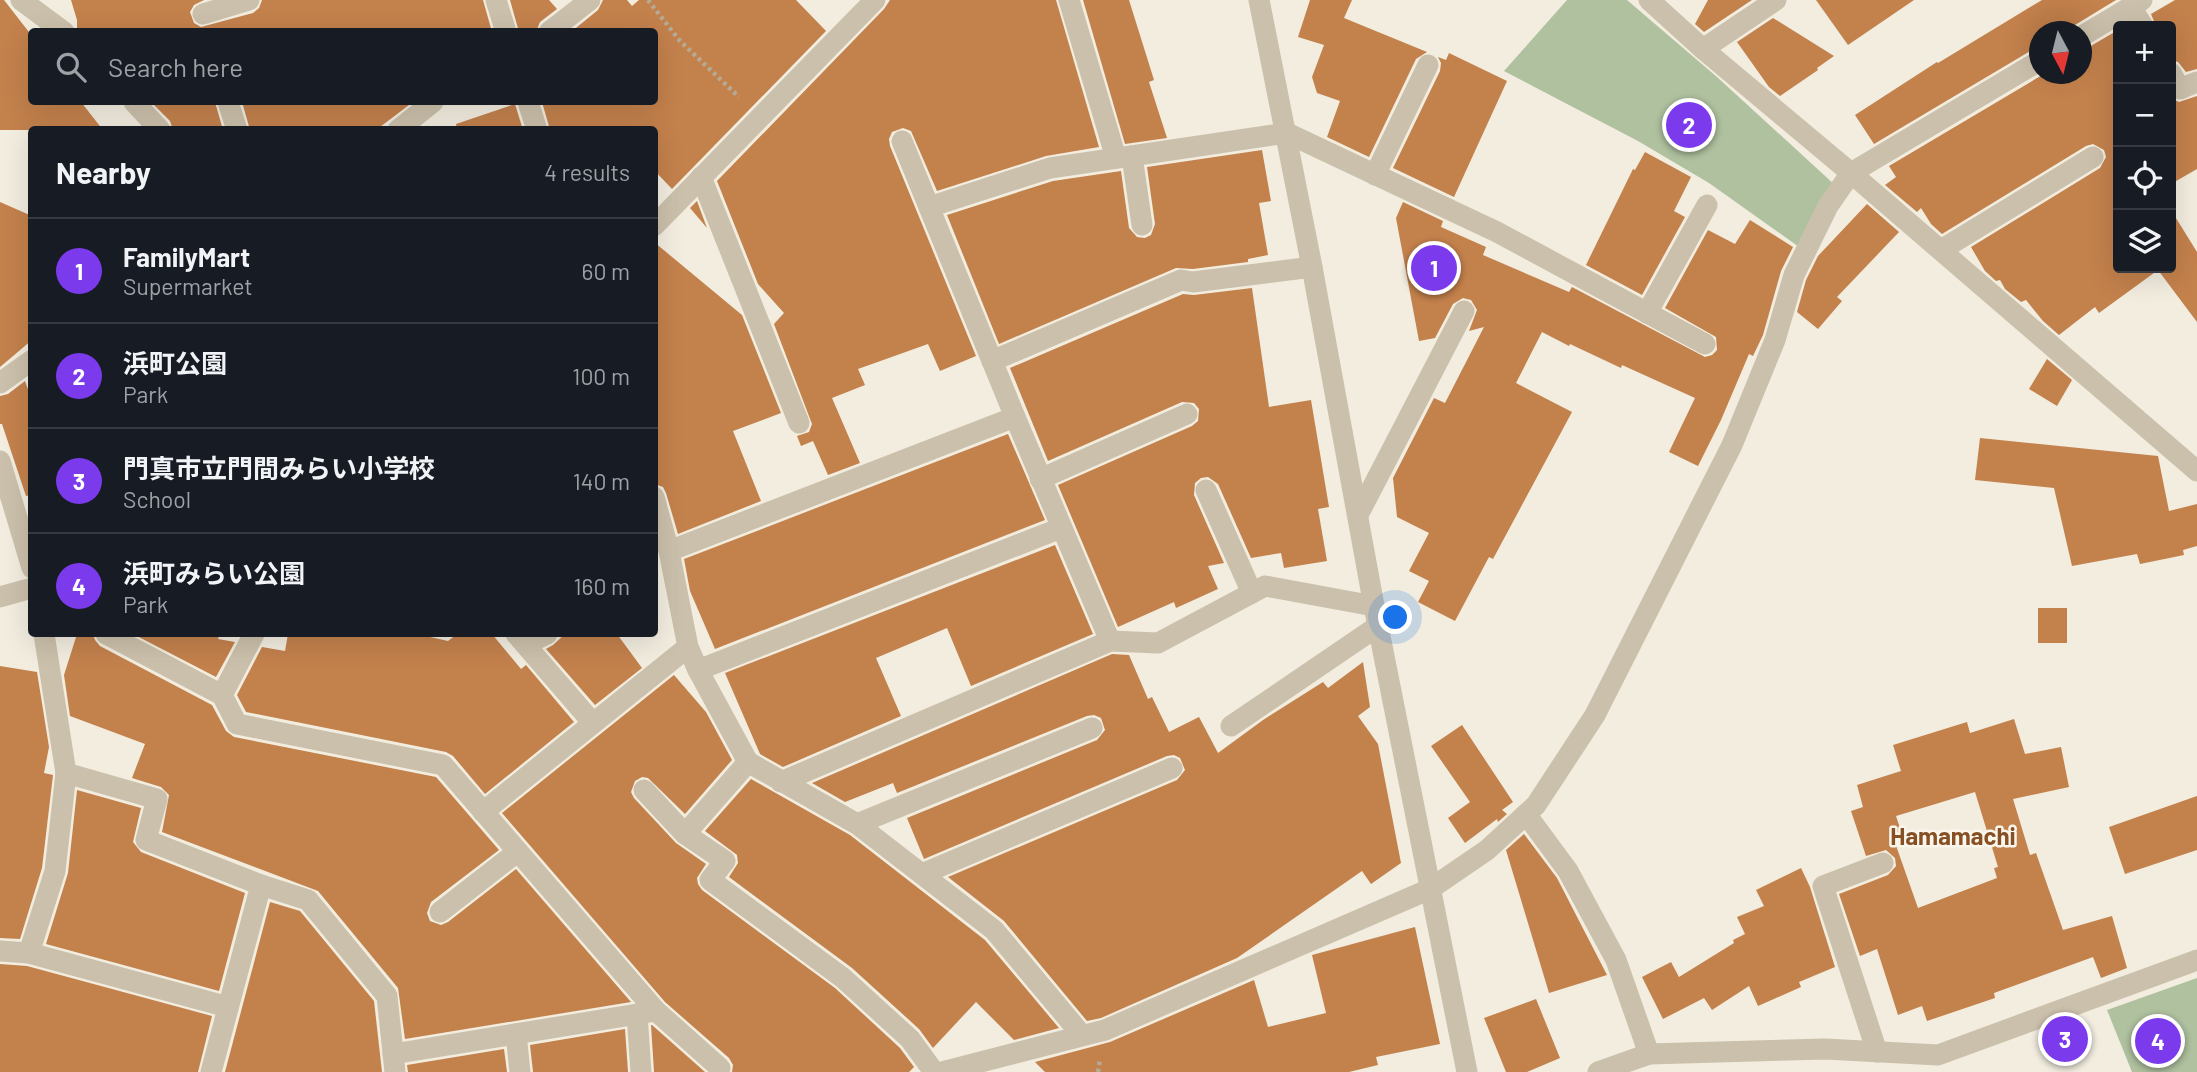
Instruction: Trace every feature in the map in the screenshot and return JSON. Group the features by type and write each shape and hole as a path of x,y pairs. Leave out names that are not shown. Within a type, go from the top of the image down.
{"street":[{"path":"21,0 59,28"},
{"path":"203,15 249,0"},
{"path":"496,0 505,28"},
{"path":"554,28 590,0"},
{"path":"658,222 875,0"},
{"path":"1069,0 1124,157 1142,225"},
{"path":"1259,0 1287,133 1376,616 1467,1072"},
{"path":"1649,0 2197,471"},
{"path":"1703,49 1776,0"},
{"path":"2092,30 2137,3 2142,21"},
{"path":"1375,175 1428,65"},
{"path":"942,1072 1015,1062 1081,1034 1105,1030 1430,889 1487,850 1536,805 1595,715 1732,445 1775,340 1794,275 1828,206 1851,173 2029,67"},
{"path":"137,105 156,126"},
{"path":"230,105 236,126"},
{"path":"403,126 429,105"},
{"path":"529,105 536,126"},
{"path":"929,207 1050,168 1287,133 1497,232 1705,344"},
{"path":"902,141 1110,641"},
{"path":"1941,250 2093,157"},
{"path":"701,177 799,423"},
{"path":"1647,313 1707,205"},
{"path":"992,361 1181,280 1193,282 1312,267"},
{"path":"1358,515 1464,311"},
{"path":"0,383 28,363"},
{"path":"1041,479 1187,414"},
{"path":"669,551 1015,417"},
{"path":"0,461 28,555"},
{"path":"1206,490 1252,593"},
{"path":"658,511 669,551 663,577 688,647 748,762 857,824 994,930 1081,1034"},
{"path":"698,670 1061,528"},
{"path":"781,782 1110,641 1158,643 1265,586 1376,616"},
{"path":"0,597 28,589"},
{"path":"1231,726 1376,616"},
{"path":"29,953 55,871 66,773 44,637"},
{"path":"113,637 222,695 237,724 443,765 647,1013 720,1068"},
{"path":"222,695 252,637"},
{"path":"521,639 593,722"},
{"path":"483,812 688,647"},
{"path":"857,824 1092,728"},
{"path":"685,834 748,762"},
{"path":"922,874 1171,768"},
{"path":"66,773 156,799 146,840 261,885 309,900 387,996 394,1063 516,1034 647,1013"},
{"path":"644,790 685,834 725,861 710,880 843,978 910,1039 934,1072"},
{"path":"1526,814 1568,871 1616,960 1649,1054"},
{"path":"440,912 517,852"},
{"path":"1877,1052 1823,886 1882,863"},
{"path":"211,1072 261,885"},
{"path":"0,951 29,953 228,1007"},
{"path":"1598,1072 1649,1054 1825,1049 1938,1055 2197,960"},
{"path":"641,1072 647,1013"},
{"path":"516,1034 520,1072"}],"path":[{"path":"648,0 680,41 760,117"}],"green space":[{"path":"1567,0 1627,0 1717,77 1836,186 1802,249 1709,183 1638,141 1504,71"},
{"path":"2197,978 2197,1072 2132,1072 2107,1010"}],"building":[{"path":"0,0 4,0 28,31 28,105 83,105 100,126 28,126 28,130 0,130"},
{"path":"71,0 204,0 194,5 190,12 194,23 201,27 253,13 262,0 483,0 491,28 77,28"},
{"path":"510,0 549,0 557,9 540,22 538,28 518,28"},
{"path":"603,0 627,0 632,6 639,0 796,0 826,31 672,189 658,174 658,126 549,126 543,105 658,105 658,28 576,28 598,10"},
{"path":"890,0 1056,0 1099,147 1046,156 937,191 911,131 903,128 892,132 890,146 976,356 940,371 928,344 858,369 865,385 832,398 860,463 828,475 813,441 801,446 797,436 809,432 812,424 774,324 784,313 758,284 717,181"},
{"path":"1083,0 1129,0 1154,80 1149,82 1167,138 1125,144"},
{"path":"1310,0 1352,0 1344,18 1427,52 1416,59 1369,157 1327,137 1340,101 1317,93 1312,77 1324,45 1298,37"},
{"path":"1708,0 1752,0 1704,32 1695,24"},
{"path":"1816,0 1914,0 1848,45"},
{"path":"2042,0 2116,0 2082,21 2029,21 2029,52 1874,144 1855,115"},
{"path":"2175,0 2197,0 2197,69 2186,72 2176,61 2176,21 2154,21 2151,14"},
{"path":"1773,18 1834,56 1780,96 1769,87 1737,42"},
{"path":"2113,33 2113,273 2154,273 2099,313 2095,307 2059,335 2026,300 2021,302 2005,289 2000,280 1996,281 1985,271 1971,247 2100,168 2106,157 2104,150 2093,144 2086,146 1942,234 1931,224 1921,208 1917,212 1885,185 1896,177 1889,166 2029,83 2092,84 2092,45"},
{"path":"1449,53 1507,81 1454,197 1393,168 1440,71 1441,63 1438,57 1446,60"},
{"path":"2197,96 2197,169 2176,181 2176,100"},
{"path":"154,105 216,105 222,126 172,126"},
{"path":"243,105 409,105 381,126 249,126"},
{"path":"515,105 522,126 456,126"},
{"path":"1262,150 1271,201 1259,203 1268,255 1248,259 1248,262 1193,269 1176,268 999,344 947,215 1053,181 1121,171 1129,228 1137,237 1145,238 1151,235 1155,224 1147,167"},
{"path":"1645,152 1691,177 1674,211 1685,217 1642,295 1586,265 1633,169 1635,170"},
{"path":"697,201 707,228 690,208"},
{"path":"0,202 28,214 28,343 0,367"},
{"path":"1403,202 1443,221 1441,227 1486,247 1483,255 1569,292 1572,287 1705,357 1717,350 1716,337 1665,308 1708,230 1735,244 1750,220 1793,247 1781,271 1763,335 1753,356 1749,354 1698,466 1669,452 1695,398 1622,365 1621,368 1570,344 1569,346 1542,332 1516,383 1572,412 1493,559 1489,557 1455,621 1418,602 1429,581 1409,571 1429,533 1397,517 1393,478 1434,398 1445,403 1484,327 1469,331 1477,310 1471,300 1463,298 1453,304 1435,338 1419,341 1396,218"},
{"path":"1867,204 1899,232 1837,297 1842,301 1818,329 1797,312 1806,280 1818,256"},
{"path":"2176,218 2197,252 2197,322 2160,273 2176,273"},
{"path":"658,245 742,315 781,413 733,431 761,501 678,534 663,487 658,485"},
{"path":"1252,288 1269,407 1311,400 1329,507 1318,509 1327,561 1284,568 1281,553 1251,558 1218,484 1208,477 1201,478 1195,483 1194,495 1224,563 1208,566 1218,589 1176,608 1174,602 1118,627 1058,485 1192,426 1198,421 1199,409 1194,403 1182,402 1048,461 1010,368 1183,294"},
{"path":"2047,359 2072,380 2057,406 2029,389"},
{"path":"25,381 28,389 28,496 0,424 0,396 8,394"},
{"path":"1008,434 1045,520 715,649 690,591 684,559"},
{"path":"1980,438 2158,456 2169,511 2197,504 2197,546 2183,550 2184,555 2140,564 2137,554 2072,566 2054,488 1975,480"},
{"path":"1055,545 1093,634 971,686 947,628 876,658 901,716 783,767 760,754 725,673"},
{"path":"2038,608 2067,608 2067,643 2038,643"},
{"path":"76,637 94,637 100,646 212,705 226,731 234,737 436,777 499,850 431,902 427,913 430,921 441,925 448,922 516,869 631,1002 405,1039 398,988 318,891 162,832 169,795 161,787 132,778 145,744 70,716 64,675"},
{"path":"139,637 219,637 218,639 235,642 216,677"},
{"path":"287,637 430,637 448,641 453,637 494,637 521,669 526,665 574,722 485,794 453,756 446,752 246,712 237,695 262,647 285,651"},
{"path":"562,637 619,637 642,668 595,705 546,649"},
{"path":"1112,654 1129,655 1148,699 1152,697 1169,732 1199,717 1218,753 1263,720 1323,682 1328,688 1363,662 1370,707 1358,716 1378,744 1401,863 1371,884 1362,871 1237,958 1101,1018 1087,1021 1004,921 948,877 1177,780 1185,770 1180,758 1167,756 924,859 907,818 1097,740 1105,730 1101,718 1087,716 897,793 893,783 845,802 812,783"},
{"path":"0,666 37,672 49,747 44,773 53,775 42,868 20,939 0,938"},
{"path":"674,675 706,712 732,760 685,814 648,778 642,777 635,781 631,792 634,798 676,843 706,864 697,878 702,890 835,988 900,1048 914,1067 909,1072 732,1072 733,1065 729,1058 665,1002 502,813"},
{"path":"2014,719 2025,754 2061,747 2069,787 2013,799 2030,855 2036,853 2063,930 2112,916 2127,968 2101,978 2093,957 1994,993 1995,998 1927,1021 1922,1006 1898,1015 1877,949 1860,956 1839,894 1888,875 1896,866 1895,858 1886,850 1866,856 1851,811 1863,807 1857,785 1901,771 1893,745 1967,722 1970,733","holes":["1975,792 1998,867 1994,868 1997,878 1918,908 1893,837 1902,834 1896,816"]},
{"path":"1462,725 1513,802 1502,810 1507,814 1498,822 1497,819 1465,843 1448,818 1470,802 1431,746"},
{"path":"751,779 850,835 985,940 1059,1028 1014,1040 976,1002 933,1048 919,1029 852,968 729,877 738,863 737,855 705,831"},
{"path":"77,790 141,808 133,842 141,852 245,893 219,991 46,944 68,873"},
{"path":"2197,796 2197,850 2125,874 2109,827"},
{"path":"1524,834 1557,878 1607,975 1549,993 1506,850"},
{"path":"1801,868 1810,887 1835,967 1799,982 1801,987 1758,1006 1749,986 1712,1010 1704,998 1663,1019 1642,977 1671,962 1679,977 1734,943 1733,940 1745,934 1737,917 1764,906 1756,890"},
{"path":"270,902 300,911 374,1001 382,1072 225,1072"},
{"path":"1415,927 1440,1044 1376,1057 1378,1065 1349,1072 1045,1072 1035,1062 1110,1042 1254,980 1268,1027 1326,1013 1312,955"},
{"path":"0,964 27,966 212,1016 198,1072 0,1072"},
{"path":"1536,999 1560,1058 1527,1072 1506,1072 1484,1018"},
{"path":"652,1025 705,1072 654,1072"},
{"path":"625,1029 628,1072 533,1072 530,1045"},
{"path":"504,1049 507,1072 408,1072 407,1065"}],"place":[{"name":"浜町公園","path":"1689,125"},
{"name":"FamilyMart","path":"1434,268"},
{"name":"門真市立門間みらい小学校","path":"2065,1039"},
{"name":"浜町みらい公園","path":"2158,1041"}],"district":[{"name":"Hamamachi","path":"1953,835"}]}
